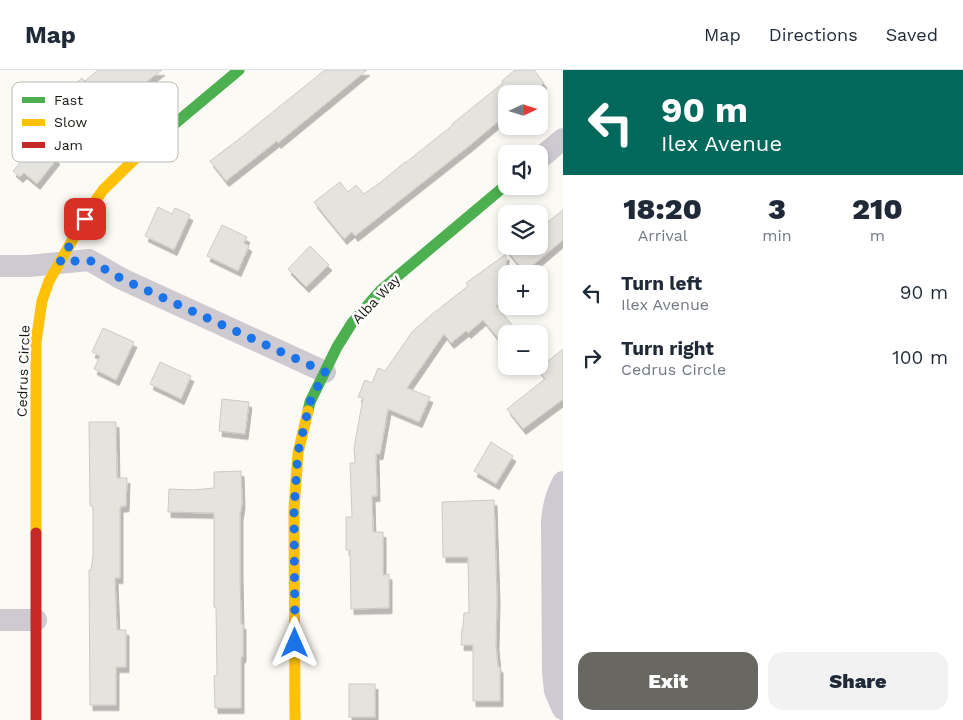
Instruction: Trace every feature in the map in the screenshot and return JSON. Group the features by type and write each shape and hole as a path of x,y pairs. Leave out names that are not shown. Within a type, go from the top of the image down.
{"street":[{"name":"Cedrus Circle","path":"178,121 239,70"},
{"path":"548,152 563,139"},
{"name":"Cedrus Circle","path":"36,720 36,342 42,301 49,280 93,204 103,190 131,162"},
{"name":"Alba Way","path":"295,720 294,509 298,452 310,402 337,347 352,323 376,295 498,192"},
{"path":"0,266 29,266 89,260 122,279 325,372"},
{"path":"563,482 558,491 552,522 553,671 555,690 563,709"},
{"path":"0,620 36,620"}],"building":[{"path":"98,70 162,70 146,82 77,82 82,78 85,81"},
{"path":"325,70 367,70 278,143 277,141 226,181 210,161"},
{"path":"515,70 534,70 544,83 542,85 501,85 503,83 502,81"},
{"path":"498,87 498,122 355,236 352,232 344,239 314,202 340,182 348,192 356,185 364,194"},
{"path":"21,162 55,162 37,184 24,173 20,177 13,171"},
{"path":"158,207 172,214 175,208 190,215 174,250 145,236"},
{"path":"563,210 563,240 548,253 548,222"},
{"path":"222,225 247,237 244,243 249,246 238,271 207,256"},
{"path":"310,246 329,265 306,287 288,269"},
{"path":"506,255 506,265 498,265 498,305 496,306 498,315 504,315 512,325 498,325 498,338 483,320 468,333 466,331 451,343 444,334 407,388 430,397 419,422 388,409 380,454 376,454 377,496 372,496 373,532 383,532 383,575 389,574 389,608 351,609 350,550 346,550 346,517 352,517 350,463 355,463 354,448 363,398 358,397 365,380 372,383 378,368 385,371 412,332 468,286 466,283"},
{"path":"511,255 545,255 533,265 519,265"},
{"path":"103,328 134,342 116,380 94,369 100,356 92,352"},
{"path":"563,349 563,402 562,400 523,429 507,409 545,379 542,375 548,375 548,361"},
{"path":"160,362 191,376 181,399 150,384"},
{"path":"222,399 249,402 245,434 219,431"},
{"path":"89,422 116,422 117,478 127,478 126,506 120,507 120,578 115,578 117,630 126,630 126,667 116,667 116,705 90,705 89,570 91,570 93,555 93,506 90,506"},
{"path":"491,442 513,456 496,484 474,471"},
{"path":"241,471 240,574 243,657 241,657 241,708 215,708 214,676 217,675 216,607 214,607 214,513 168,512 169,489 193,490 214,488 214,472"},
{"path":"494,500 497,598 496,644 498,667 500,667 500,701 473,701 473,645 461,645 464,613 469,613 468,557 443,557 442,502"},
{"path":"349,684 375,684 375,717 349,717"}],"traffic: fast":[{"path":"178,121 239,70"},
{"path":"308,411 310,402 337,347 352,323 381,290 498,192"}],"traffic: slow":[{"path":"36,533 36,342 42,301 49,281 93,204 103,190 132,162"},
{"path":"295,720 294,509 298,453 308,411"}],"traffic: jam":[{"path":"36,533 36,720"}],"route":[{"path":"85,219 60,262 89,260 122,279 325,372 310,402 298,452 294,509 295,643"}]}
